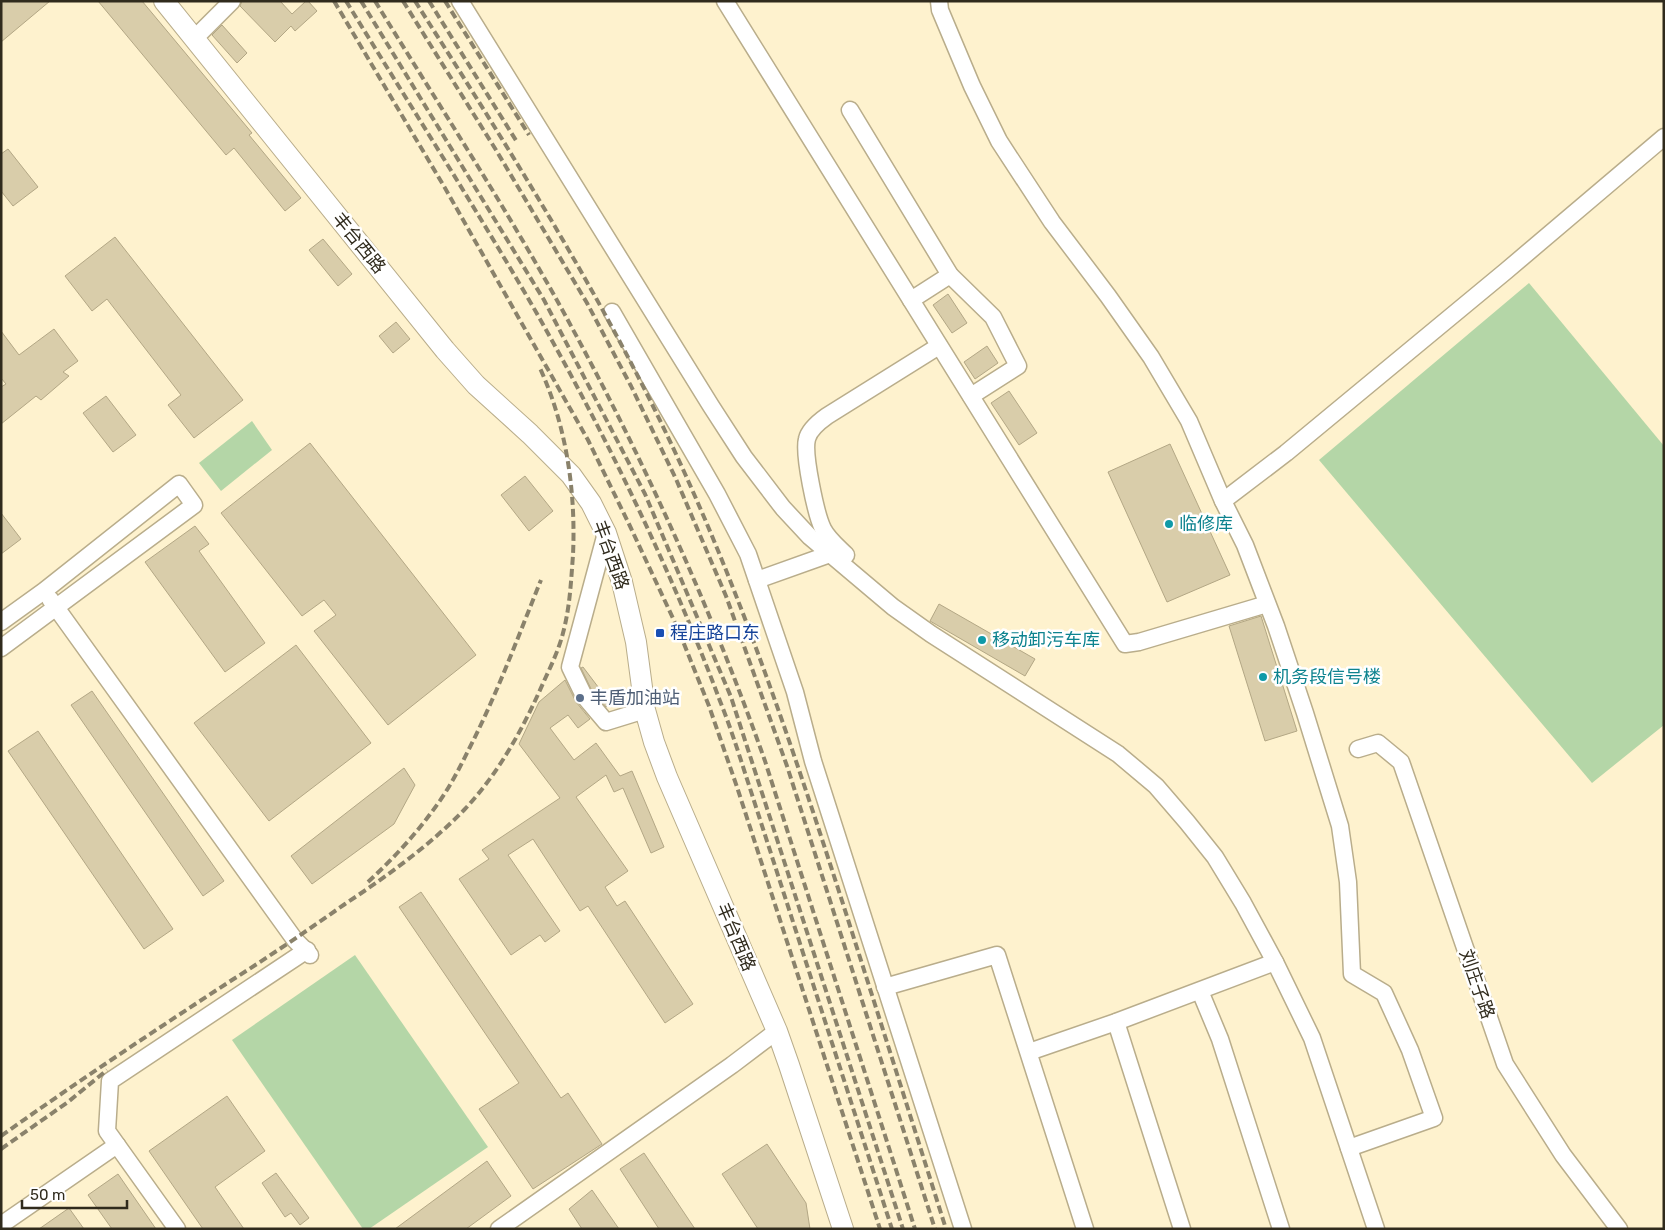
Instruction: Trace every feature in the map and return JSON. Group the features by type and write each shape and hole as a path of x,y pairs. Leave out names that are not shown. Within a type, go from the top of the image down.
{"main road":[{"name":"丰台西路","path":"164,1 445,350 476,385 530,434 570,475 591,503 606,533 630,612 645,710 654,742 777,1031 843,1229"}],"street":[{"path":"195,38 232,1"},
{"path":"460,1 705,398 744,457 783,508 810,537 893,607 931,634 1118,754 1156,786 1215,857 1275,962 1312,1038 1376,1229"},
{"path":"725,1 1125,644 1139,642 1267,604"},
{"path":"939,1 940,10 972,86 999,141 1052,222 1151,357 1188,421 1223,501 1245,544 1267,604 1305,713 1340,826 1348,882 1352,974 1384,993 1410,1050 1434,1118 1349,1148"},
{"path":"850,110 950,275 993,317 1018,366 971,396"},
{"path":"1223,501 1286,453 1491,284 1664,137"},
{"path":"911,300 950,275"},
{"path":"612,312 717,494 748,554 794,692 813,761 963,1229"},
{"path":"893,607 891,600 873,579 834,544 823,529 809,472 807,438 827,416 940,346"},
{"path":"1,622 44,591 179,484 194,505 1,648"},
{"path":"606,533 570,667 584,696 606,722 645,710"},
{"path":"757,580 830,554"},
{"path":"44,591 295,940 308,953 110,1081 107,1131 177,1229"},
{"name":"刘庄子路","path":"1358,749 1378,743 1401,762 1505,1064 1562,1156 1619,1229"},
{"path":"885,987 997,955 1085,1229"},
{"path":"1028,1052 1116,1022 1275,962"},
{"path":"1200,990 1220,1039 1281,1229"},
{"path":"1116,1022 1182,1229"},
{"path":"498,1229 732,1065 777,1031"},
{"path":"1,1225 117,1145"}],"green space":[{"path":"1529,283 1664,446 1664,725 1592,783 1319,460"},
{"path":"252,421 272,450 221,491 199,463"},
{"path":"355,955 488,1147 369,1229 363,1229 232,1040"}],"building":[{"path":"1,1 50,1 1,42"},
{"path":"98,1 142,1 252,133 249,135 301,198 285,211 234,148 226,155"},
{"path":"242,1 280,1 292,14 308,1 317,11 295,31 291,26 275,42 240,6"},
{"path":"222,25 247,53 237,63 212,35"},
{"path":"8,149 38,187 13,206 1,191 1,154"},
{"path":"115,237 243,400 194,438 168,405 181,395 107,299 92,311 65,276"},
{"path":"323,239 352,274 338,286 309,250"},
{"path":"948,294 967,323 952,333 933,305"},
{"path":"396,322 410,339 393,353 379,336"},
{"path":"54,329 78,361 63,372 69,376 41,400 36,396 1,424 1,387 6,384 1,378 1,331 19,355"},
{"path":"987,346 998,363 975,379 964,362"},
{"path":"1009,391 1037,433 1019,445 991,403"},
{"path":"106,396 136,435 113,452 83,413"},
{"path":"310,443 476,655 388,725 314,631 336,615 324,600 302,616 221,513"},
{"name":"临修库","path":"1170,444 1230,575 1167,602 1108,472"},
{"path":"525,476 553,511 529,531 501,495"},
{"path":"1,513 21,539 1,554"},
{"path":"195,526 209,544 199,551 265,643 225,672 145,562"},
{"name":"移动卸污车库","path":"939,604 1035,659 1025,676 930,621"},
{"name":"机务段信号楼","path":"1261,616 1297,731 1265,741 1229,626"},
{"path":"296,645 371,743 269,821 194,723"},
{"path":"583,667 611,704 606,707 592,691 581,668"},
{"path":"565,680 576,702 590,719 578,728 568,715 550,728 574,760 596,743 620,776 632,771 664,847 651,853 623,788 614,792 606,775 576,797 628,871 605,887 617,906 625,901 693,1004 665,1023 588,906 580,911 533,839 508,855 560,931 545,942 540,935 511,955 459,879 489,859 482,850 560,798 519,744 539,702"},
{"path":"92,691 224,881 203,896 71,705"},
{"path":"38,731 173,929 144,949 8,751"},
{"path":"404,768 415,785 394,824 312,884 291,856"},
{"path":"421,892 561,1098 568,1093 602,1144 533,1189 479,1109 519,1083 399,907"},
{"path":"227,1096 265,1151 215,1187 244,1229 203,1229 149,1151"},
{"path":"767,1144 806,1203 810,1229 758,1229 722,1174"},
{"path":"644,1153 695,1229 659,1229 620,1169"},
{"path":"487,1161 511,1196 466,1229 395,1229"},
{"path":"276,1173 309,1218 300,1225 291,1213 285,1217 262,1183"},
{"path":"118,1174 156,1229 112,1229 88,1195"},
{"path":"592,1190 619,1229 582,1229 569,1209"},
{"path":"69,1208 84,1229 39,1229"}],"railway":[{"path":"334,1 445,188 588,440 678,629 709,706 737,787 880,1229"},
{"path":"346,1 532,305 585,401 657,549 731,729 892,1229"},
{"path":"361,1 544,300 645,494 731,697 903,1229"},
{"path":"375,1 489,184 585,351 642,465 695,582 720,641 765,761 915,1229"},
{"path":"403,1 496,150 587,303 631,386 676,479 726,596 787,766 935,1229"},
{"path":"415,1 524,175 593,293 657,414 709,529 731,582 790,743 946,1229"},
{"path":"429,1 517,142"},
{"path":"445,1 529,135"},
{"path":"1,1136 116,1057 289,943 392,871 451,823 477,796 488,781 510,749 555,657 565,623 570,594 574,531 571,482 556,411 539,366"},
{"path":"368,882 414,834 451,783 489,707 541,580"},
{"path":"1,1149 68,1102 107,1070"}],"place":[{"name":"临修库","path":"1169,524"},
{"name":"程庄路口东","path":"660,633"},
{"name":"移动卸污车库","path":"982,640"},
{"name":"机务段信号楼","path":"1263,677"},
{"name":"丰盾加油站","path":"580,698"}]}
